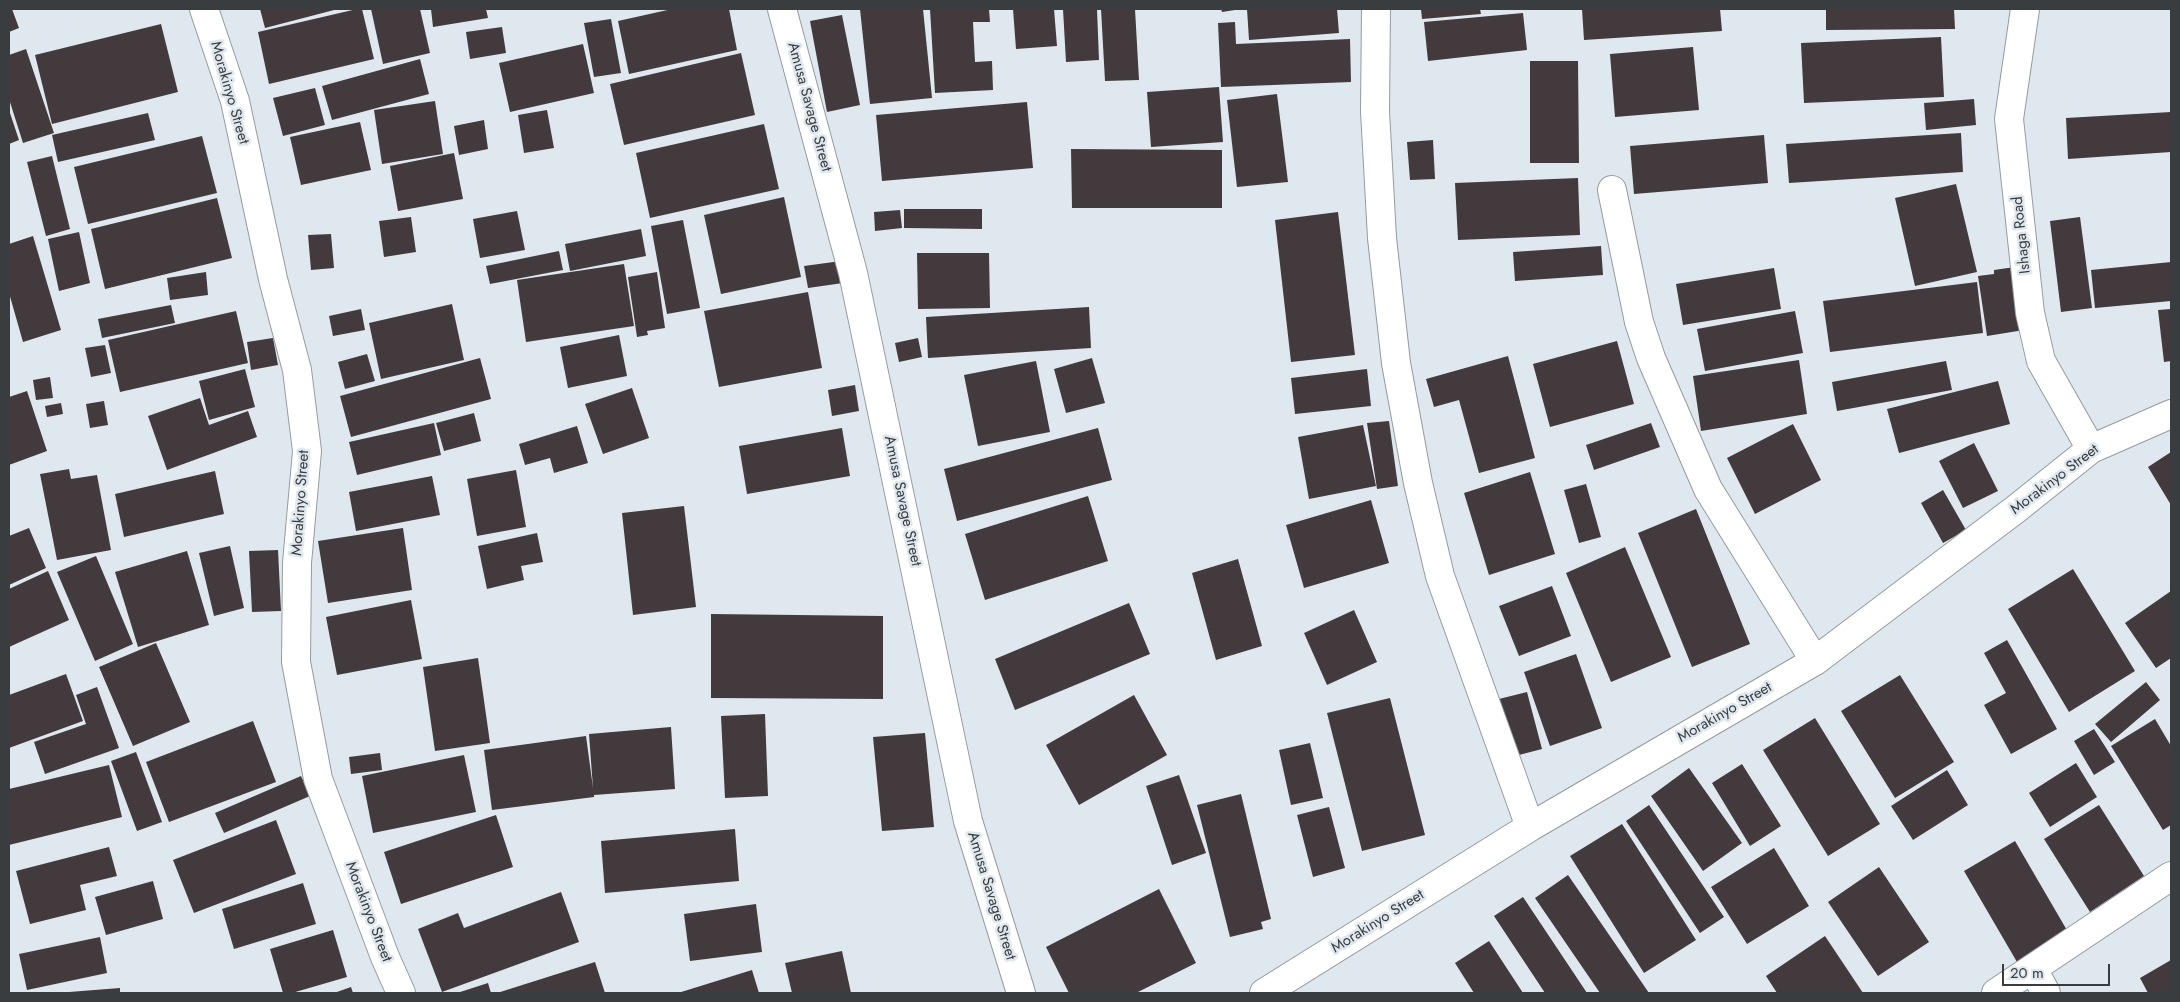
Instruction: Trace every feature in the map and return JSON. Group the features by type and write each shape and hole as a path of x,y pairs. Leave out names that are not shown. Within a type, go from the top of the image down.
{"street":[{"name":"Morakinyo Street","path":"204,9 234,101 273,280 297,370 307,451 297,563 296,662 318,779 385,957 401,993"},
{"name":"Amusa Savage Street","path":"782,9 853,273 968,821 1021,993"},
{"path":"1376,9 1375,111 1382,238 1396,363 1418,483 1440,576 1530,827"},
{"name":"Ishaga Road","path":"2024,9 2009,119 2030,313 2041,361 2091,449"},
{"path":"1612,190 1639,322 1652,358 1708,489 1815,660"},
{"name":"Morakinyo Street","path":"1264,993 1530,827 1815,660 2016,509 2091,449 2171,414"},
{"path":"1996,993 2171,876"},
{"path":"2033,969 2046,993"}],"building":[{"path":"9,9 12,9 19,28 9,32"},
{"path":"260,9 338,9 265,28"},
{"path":"362,9 374,59 269,84 258,32"},
{"path":"371,9 420,9 430,53 383,64"},
{"path":"431,9 486,9 488,18 433,27"},
{"path":"672,9 729,9 737,50 629,74 618,21"},
{"path":"860,9 923,9 932,98 870,104"},
{"path":"930,9 989,9 990,22 973,22 975,62 992,61 993,90 935,93"},
{"path":"1013,9 1054,9 1057,46 1016,49"},
{"path":"1063,9 1097,9 1099,60 1066,62"},
{"path":"1101,9 1135,9 1139,80 1105,81"},
{"path":"1221,9 1235,9 1235,10 1222,12"},
{"path":"1247,9 1337,9 1339,33 1249,40"},
{"path":"1421,9 1480,9 1481,14 1422,19"},
{"path":"1582,9 1720,9 1722,31 1584,40"},
{"path":"1826,9 1954,9 1955,29 1826,30"},
{"path":"1523,13 1527,50 1428,61 1424,22"},
{"path":"842,15 860,105 827,112 810,21"},
{"path":"611,19 621,73 594,77 584,23"},
{"path":"1235,22 1236,44 1350,39 1351,82 1221,87 1218,23"},
{"path":"161,24 178,92 52,124 35,55"},
{"path":"502,27 506,53 470,59 466,32"},
{"path":"1941,37 1944,97 1804,103 1801,43"},
{"path":"583,44 594,93 510,112 499,63"},
{"path":"1693,47 1699,110 1615,117 1610,54"},
{"path":"26,49 54,133 23,143 9,99 9,55"},
{"path":"741,53 755,115 624,145 610,84"},
{"path":"420,59 429,94 332,120 322,86"},
{"path":"1530,61 1578,61 1579,163 1530,163"},
{"path":"1219,87 1223,142 1151,147 1147,92"},
{"path":"315,88 325,125 283,136 273,98"},
{"path":"1277,94 1288,182 1237,187 1227,100"},
{"path":"1974,99 1976,125 1926,130 1924,103"},
{"path":"435,101 443,154 382,164 374,110"},
{"path":"1027,102 1033,168 882,181 876,115"},
{"path":"9,110 19,140 9,144"},
{"path":"547,110 554,148 524,153 518,115"},
{"path":"2171,112 2171,152 2068,159 2066,118"},
{"path":"148,113 155,140 58,162 52,135"},
{"path":"484,120 488,149 459,155 454,126"},
{"path":"360,122 371,170 301,185 290,137"},
{"path":"764,124 779,189 650,218 636,153"},
{"path":"1961,133 1963,172 1789,183 1786,144"},
{"path":"1764,135 1768,183 1634,194 1630,146"},
{"path":"202,136 217,193 88,224 74,167"},
{"path":"1433,140 1435,179 1410,180 1407,142"},
{"path":"1071,149 1222,150 1222,208 1072,208"},
{"path":"454,153 463,199 398,211 390,166"},
{"path":"52,156 70,229 46,236 27,162"},
{"path":"1578,178 1580,235 1458,240 1455,183"},
{"path":"1956,184 1977,272 1915,286 1895,198"},
{"path":"784,197 801,277 721,294 704,215"},
{"path":"217,198 232,258 105,289 91,229"},
{"path":"904,209 982,209 982,229 904,228"},
{"path":"900,210 902,228 875,231 874,212"},
{"path":"517,211 525,250 480,258 473,219"},
{"path":"1338,212 1355,355 1291,362 1275,220"},
{"path":"411,217 416,252 384,257 379,221"},
{"path":"2080,217 2092,308 2061,312 2050,221"},
{"path":"683,220 700,308 667,314 651,226"},
{"path":"641,229 646,256 570,271 565,244"},
{"path":"79,232 90,283 59,291 48,239"},
{"path":"331,234 334,268 311,270 308,235"},
{"path":"33,236 61,330 23,342 9,293 9,244"},
{"path":"1601,246 1603,275 1515,281 1513,252"},
{"path":"559,251 563,270 490,284 486,266"},
{"path":"917,253 989,253 990,308 918,309"},
{"path":"841,261 843,283 808,288 804,266"},
{"path":"2171,262 2171,301 2095,308 2091,270"},
{"path":"624,264 634,326 526,342 517,280"},
{"path":"2015,267 2024,330 1987,336 1978,276 1994,274 1994,270"},
{"path":"1774,268 1781,309 1683,325 1676,284"},
{"path":"206,272 208,295 170,300 167,278"},
{"path":"657,272 665,328 647,331 648,335 637,337 628,277"},
{"path":"1977,282 1983,333 1830,352 1823,301"},
{"path":"808,292 822,368 719,387 704,311"},
{"path":"452,304 464,360 381,379 369,323"},
{"path":"171,305 175,323 102,338 98,319"},
{"path":"1089,307 1091,348 928,358 926,317"},
{"path":"361,309 365,330 333,336 329,316"},
{"path":"2171,309 2171,361 2164,362 2158,310"},
{"path":"236,311 248,363 120,392 108,340"},
{"path":"1795,311 1803,353 1705,371 1697,329"},
{"path":"619,335 627,376 568,388 560,347"},
{"path":"273,338 278,365 251,370 247,342"},
{"path":"918,338 922,357 899,362 895,343"},
{"path":"1617,341 1634,404 1550,427 1533,364"},
{"path":"105,345 111,373 91,377 85,348"},
{"path":"367,354 375,381 345,389 338,362"},
{"path":"1508,356 1535,458 1479,473 1459,400 1434,407 1426,379"},
{"path":"480,358 491,399 351,437 340,396"},
{"path":"1092,358 1105,403 1066,413 1054,369"},
{"path":"1799,360 1807,414 1701,431 1693,376"},
{"path":"1036,361 1050,432 978,446 964,375"},
{"path":"1946,361 1952,390 1837,411 1832,382"},
{"path":"245,369 255,407 209,420 199,381"},
{"path":"1367,369 1371,406 1295,414 1291,378"},
{"path":"50,377 53,398 36,400 33,380"},
{"path":"1998,381 2010,424 1899,453 1887,409"},
{"path":"855,385 859,411 832,416 828,390"},
{"path":"632,388 649,438 603,454 585,404"},
{"path":"27,391 47,451 9,465 9,397"},
{"path":"200,398 209,425 248,411 257,437 167,470 148,416"},
{"path":"104,401 108,425 90,428 86,404"},
{"path":"61,403 63,414 47,417 45,406"},
{"path":"474,413 481,441 444,451 436,423"},
{"path":"1389,421 1398,486 1377,489 1367,423"},
{"path":"434,423 441,455 357,475 349,442"},
{"path":"1651,423 1660,447 1594,470 1586,445"},
{"path":"1793,424 1821,480 1755,514 1727,458"},
{"path":"1363,425 1376,486 1309,499 1298,437"},
{"path":"577,426 588,463 554,473 550,458 525,465 519,444"},
{"path":"842,428 850,476 747,494 739,446"},
{"path":"1098,428 1112,480 957,521 944,469"},
{"path":"1974,443 1998,491 1963,508 1939,461"},
{"path":"2171,452 2171,505 2148,467"},
{"path":"69,469 71,479 97,475 111,550 57,560 40,474"},
{"path":"516,470 526,527 477,536 467,479"},
{"path":"215,471 224,514 124,537 115,494"},
{"path":"1530,472 1555,554 1489,575 1464,493"},
{"path":"432,476 440,515 356,531 349,492"},
{"path":"1586,484 1601,537 1579,543 1564,490"},
{"path":"1943,490 1966,530 1943,543 1921,503"},
{"path":"1088,496 1108,561 985,600 965,534"},
{"path":"1371,500 1389,563 1304,588 1286,525"},
{"path":"684,506 696,607 633,615 622,513"},
{"path":"1696,509 1750,644 1692,667 1638,533"},
{"path":"29,528 46,568 9,585 9,536"},
{"path":"403,528 412,590 328,603 318,541"},
{"path":"537,533 543,562 521,566 524,580 487,589 478,546"},
{"path":"230,546 244,608 214,616 199,553"},
{"path":"1625,547 1671,657 1611,682 1566,573"},
{"path":"278,550 281,611 252,612 249,551"},
{"path":"187,551 209,625 138,647 115,572"},
{"path":"96,556 133,644 95,661 57,572"},
{"path":"1238,559 1262,646 1216,660 1192,573"},
{"path":"2073,569 2135,671 2069,712 2008,609"},
{"path":"48,571 69,620 9,647 9,589"},
{"path":"1552,586 1571,636 1519,656 1499,606"},
{"path":"2171,591 2171,658 2156,668 2125,623"},
{"path":"411,600 422,659 337,675 326,617"},
{"path":"1129,603 1150,654 1015,710 995,659"},
{"path":"1354,610 1377,662 1327,685 1304,633"},
{"path":"711,614 883,616 883,699 711,698"},
{"path":"2007,640 2057,729 2011,754 1984,705 2006,693 1984,653"},
{"path":"156,643 190,722 133,746 99,667"},
{"path":"1576,654 1602,728 1550,746 1524,672"},
{"path":"478,658 490,743 435,751 423,667"},
{"path":"66,674 83,721 9,748 9,695"},
{"path":"1900,675 1954,762 1895,798 1841,711"},
{"path":"2146,682 2160,700 2111,742 2095,724"},
{"path":"97,687 119,748 45,774 34,742 86,724 76,695"},
{"path":"1527,692 1542,749 1515,756 1499,699"},
{"path":"1134,695 1167,755 1079,805 1046,745"},
{"path":"1390,698 1425,835 1362,851 1327,713"},
{"path":"765,714 768,796 725,798 721,716"},
{"path":"1815,718 1880,824 1828,856 1763,750"},
{"path":"2155,719 2171,746 2171,825 2163,830 2111,746"},
{"path":"253,721 276,782 169,822 146,762"},
{"path":"671,727 675,789 594,795 594,797 492,810 484,750 586,736 593,788 589,734"},
{"path":"2094,729 2115,762 2094,775 2074,741"},
{"path":"925,733 934,827 882,831 873,737"},
{"path":"1310,743 1323,798 1291,805 1279,750"},
{"path":"136,752 162,822 137,831 111,761"},
{"path":"380,753 382,770 351,774 349,757"},
{"path":"464,755 476,812 373,833 362,776"},
{"path":"2076,763 2097,797 2050,827 2029,793"},
{"path":"1742,764 1781,826 1750,846 1712,783"},
{"path":"109,765 122,817 9,845 9,789"},
{"path":"1689,768 1742,843 1703,871 1651,796"},
{"path":"1947,770 1968,805 1913,840 1891,806"},
{"path":"1179,775 1206,853 1172,865 1146,786"},
{"path":"301,776 310,796 224,833 215,813"},
{"path":"1241,794 1271,919 1261,922 1263,929 1230,937 1197,805"},
{"path":"1649,805 1724,917 1700,933 1626,821"},
{"path":"2099,805 2144,876 2090,912 2044,839"},
{"path":"1329,807 1345,868 1313,877 1297,815"},
{"path":"496,815 513,867 401,904 384,852"},
{"path":"276,820 296,874 194,913 173,860"},
{"path":"1622,824 1696,940 1644,973 1570,856"},
{"path":"735,829 739,881 605,893 601,841"},
{"path":"2015,841 2068,932 2017,962 1964,871"},
{"path":"109,847 117,876 80,885 86,910 30,924 16,871"},
{"path":"1774,848 1809,906 1747,944 1711,887"},
{"path":"1879,867 1929,942 1878,976 1828,902"},
{"path":"1568,875 1649,993 1600,993 1535,898"},
{"path":"153,881 163,919 106,935 95,897"},
{"path":"303,883 316,924 234,949 222,909"},
{"path":"1159,889 1196,963 1136,993 1069,993 1046,947"},
{"path":"561,892 579,942 442,992 418,929 458,913 464,928"},
{"path":"1523,897 1587,993 1545,993 1494,916"},
{"path":"756,904 762,952 690,961 684,914"},
{"path":"333,930 347,977 292,993 283,993 270,949"},
{"path":"1825,936 1863,993 1777,993 1766,976"},
{"path":"100,937 107,973 27,990 19,954"},
{"path":"1489,941 1523,993 1474,993 1455,963"},
{"path":"842,951 851,993 792,993 785,963"},
{"path":"2171,960 2171,993 2148,993 2140,978"},
{"path":"595,962 605,993 497,993"},
{"path":"752,970 759,993 678,993"},
{"path":"488,983 491,993 457,993"},
{"path":"351,987 353,993 334,993"},
{"path":"120,988 120,993 69,993 69,992"}]}
